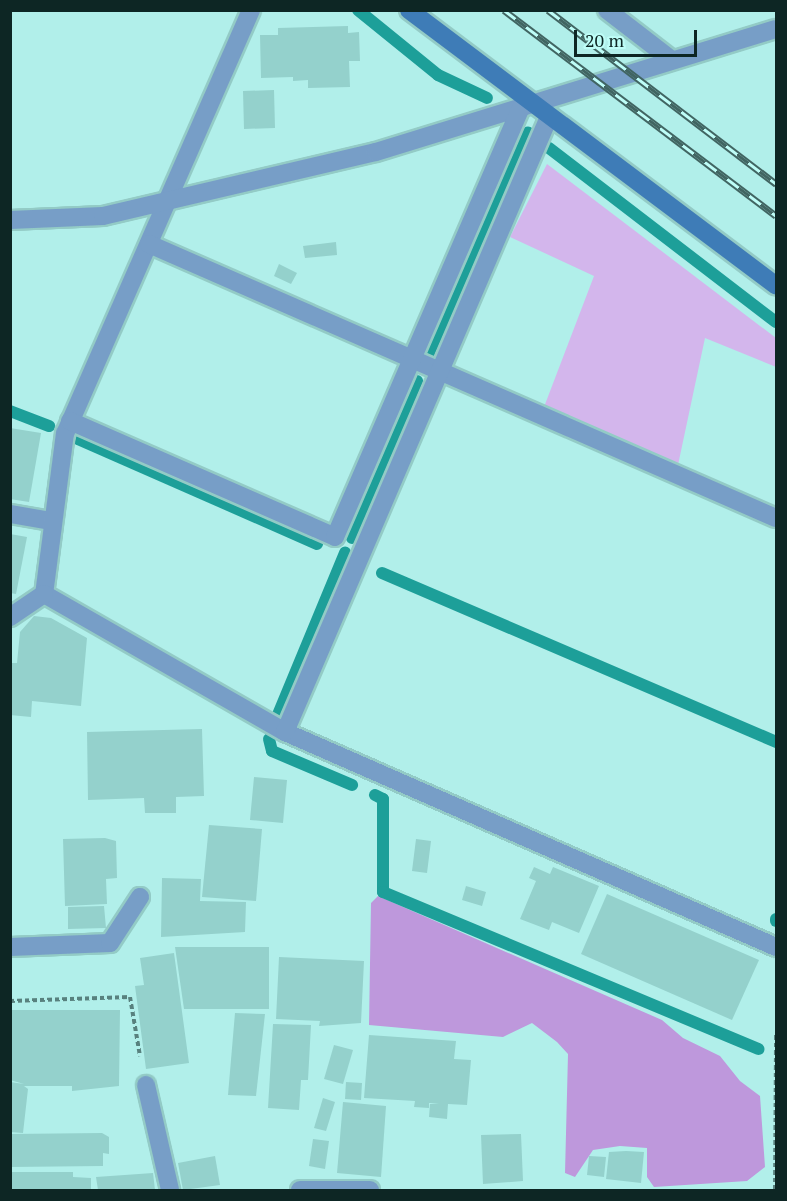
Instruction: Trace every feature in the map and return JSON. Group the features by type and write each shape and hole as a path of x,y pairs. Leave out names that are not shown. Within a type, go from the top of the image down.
{"street":[{"path":"44,594 51,521 70,421 251,10"},
{"path":"409,10 526,107 549,117 777,286"},
{"path":"607,10 672,60"},
{"path":"10,220 103,216 165,204 376,152 777,29"},
{"path":"70,421 335,537 411,358 526,107"},
{"path":"285,732 549,117"},
{"path":"149,244 777,518"},
{"path":"10,514 51,521"},
{"path":"44,594 285,732 777,947"},
{"path":"10,617 44,594"},
{"path":"10,947 110,942 140,897"},
{"path":"146,1085 170,1191"},
{"path":"300,1191 370,1191"}],"path":[{"path":"10,1001 130,997 146,1085"},
{"path":"775,1191 777,1034"}],"shaded area":[{"path":"547,164 776,338 776,367 705,338 678,465 544,407 594,276 510,237"},
{"path":"378,896 662,1020 683,1038 720,1056 740,1081 760,1096 765,1167 747,1181 654,1187 647,1177 647,1148 620,1146 593,1150 575,1177 565,1173 568,1054 557,1042 532,1023 503,1037 369,1025 371,903"}],"building":[{"path":"348,26 348,33 359,32 360,61 349,61 350,87 308,88 308,80 293,81 293,77 261,78 260,35 278,35 278,28"},
{"path":"274,90 275,128 244,129 243,91"},
{"path":"336,242 337,255 305,258 303,246"},
{"path":"279,264 297,273 291,284 274,276"},
{"path":"10,428 41,433 29,502 10,499"},
{"path":"10,534 27,537 16,594 10,593"},
{"path":"34,616 51,618 87,638 81,706 32,701 31,717 10,715 10,663 17,663 20,632"},
{"path":"202,729 204,796 176,797 176,813 145,813 144,798 88,800 87,732"},
{"path":"254,777 287,780 283,823 250,820"},
{"path":"209,825 262,829 256,901 202,897"},
{"path":"105,838 116,841 117,878 106,879 107,904 65,906 63,839"},
{"path":"416,839 431,841 427,873 412,871"},
{"path":"534,867 550,874 553,867 599,886 579,933 552,922 549,930 520,919 536,881 529,878"},
{"path":"162,878 201,879 200,901 246,902 245,932 161,937"},
{"path":"466,886 486,892 482,906 462,900"},
{"path":"607,894 759,960 732,1020 581,954"},
{"path":"104,906 106,928 68,929 68,907"},
{"path":"175,947 269,947 269,1009 184,1009"},
{"path":"174,953 189,1063 146,1069 135,986 144,985 140,958"},
{"path":"279,957 364,961 361,1023 319,1026 320,1021 276,1019"},
{"path":"10,1010 120,1010 119,1086 72,1091 72,1086 24,1086 28,1089 23,1133 10,1132 10,1082 24,1084 10,1080"},
{"path":"235,1013 265,1014 256,1096 228,1095"},
{"path":"273,1024 311,1025 308,1080 301,1080 299,1110 268,1108"},
{"path":"369,1035 456,1041 454,1059 471,1060 467,1105 448,1104 447,1119 429,1117 430,1104 439,1103 429,1103 429,1108 414,1107 415,1101 364,1098"},
{"path":"334,1045 353,1050 343,1084 324,1079"},
{"path":"346,1082 362,1083 361,1100 345,1099"},
{"path":"323,1098 335,1102 326,1131 314,1128"},
{"path":"343,1102 386,1106 381,1177 337,1173"},
{"path":"102,1133 109,1137 109,1154 103,1153 103,1166 10,1167 10,1134"},
{"path":"521,1134 523,1181 483,1184 481,1135"},
{"path":"313,1139 329,1141 325,1169 309,1166"},
{"path":"609,1152 644,1152 641,1183 606,1179"},
{"path":"215,1156 220,1185 183,1190 178,1163"},
{"path":"589,1156 606,1157 604,1177 587,1175"},
{"path":"10,1172 73,1172 73,1177 91,1178 91,1190 10,1190"},
{"path":"153,1173 155,1190 98,1190 96,1177"}],"waterway":[{"path":"358,10 438,75 487,98"},
{"path":"428,355 528,132"},
{"path":"549,148 776,322"},
{"path":"352,538 417,381"},
{"path":"10,411 49,426"},
{"path":"78,439 317,544"},
{"path":"277,717 345,553"},
{"path":"382,573 776,742"},
{"path":"269,739 272,751 352,785"},
{"path":"375,795 383,799 383,892 758,1049"}],"railway":[{"path":"504,10 776,216"},
{"path":"548,10 776,184"}]}
